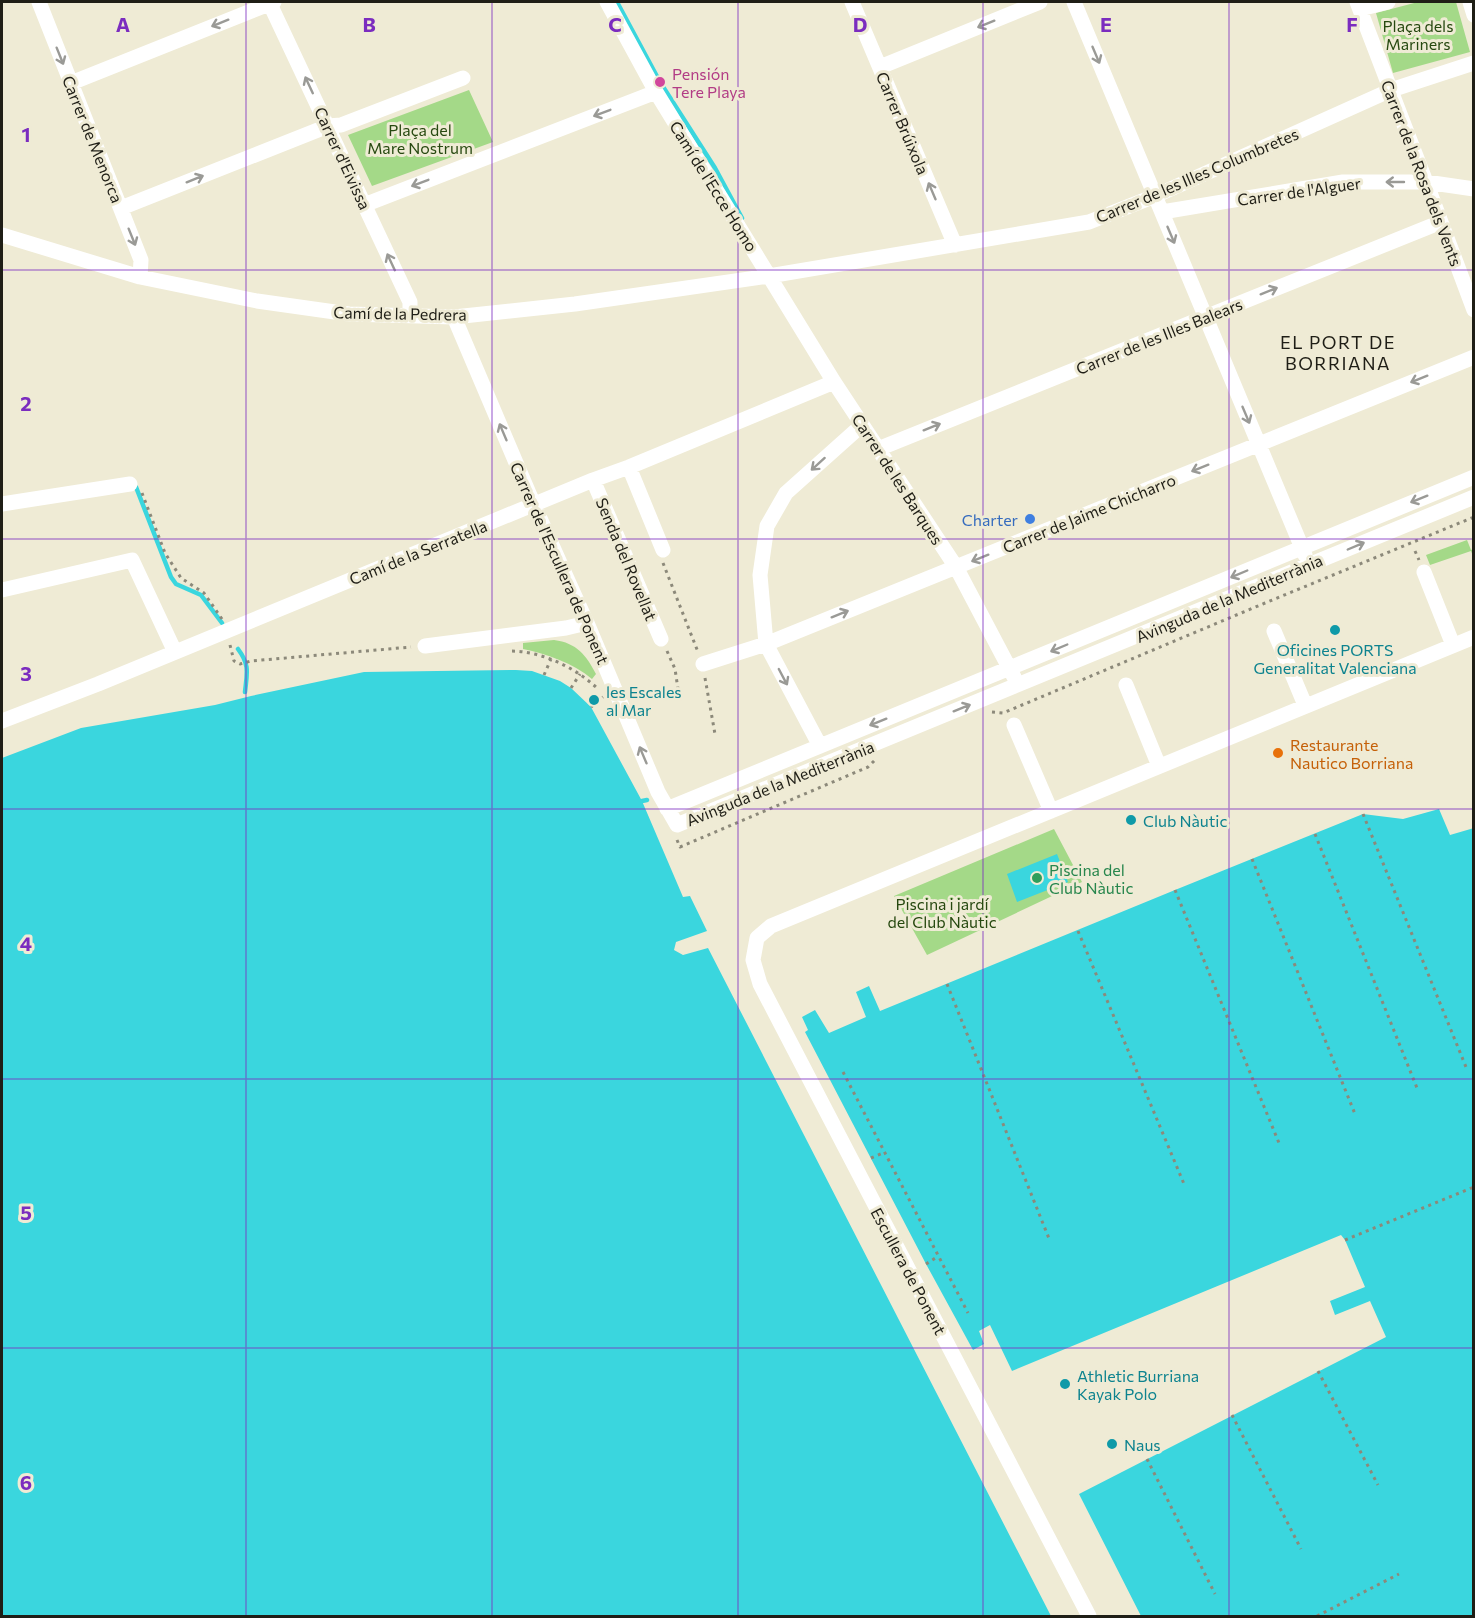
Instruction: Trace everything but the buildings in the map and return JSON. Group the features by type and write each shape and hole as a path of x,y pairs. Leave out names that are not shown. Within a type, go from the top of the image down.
{"street":[{"name":"Carrer de Menorca","path":"39,2 141,260 140,277"},
{"path":"71,83 271,2"},
{"name":"Carrer d'Eivissa","path":"271,2 410,302 410,316"},
{"name":"Camí de l'Ecce Homo","path":"607,2 656,92 769,276"},
{"name":"Carrer Brúixola","path":"852,2 955,245"},
{"path":"880,67 1040,2"},
{"path":"1074,2 1309,565"},
{"path":"1358,5 1388,2"},
{"path":"1470,2 1473,15"},
{"name":"Carrer de la Rosa dels Vents","path":"1358,5 1473,310"},
{"name":"Carrer de les Illes Columbretes","path":"769,276 1089,222 1391,90 1473,63"},
{"path":"121,208 328,126 341,125 463,78"},
{"path":"364,205 656,92"},
{"name":"Carrer de l'Alguer","path":"1162,212 1343,182 1426,182 1473,189"},
{"name":"Carrer de les Illes Balears","path":"878,449 1441,222"},
{"name":"Camí de la Pedrera","path":"2,235 140,277 268,303 349,314 454,317 575,304 769,276"},
{"name":"Carrer de les Barques","path":"769,276 834,382 956,567 1019,686"},
{"name":"Carrer de l'Escullera de Ponent","path":"454,317 667,809"},
{"name":"Carrer de Jaime Chicharro","path":"703,664 766,644 1473,357"},
{"name":"Camí de la Serratella","path":"2,720 98,684 834,382"},
{"path":"820,746 766,644 760,575 767,526 786,493 862,424"},
{"path":"629,467 663,549"},
{"name":"Avinguda de la Mediterrània","path":"1473,477 667,809 677,825 1473,497"},
{"name":"Senda del Rovellat","path":"594,480 661,639"},
{"path":"2,504 130,484"},
{"path":"2,590 132,560 175,652"},
{"path":"1424,572 1454,645"},
{"path":"425,646 566,628 587,623"},
{"path":"1274,631 1305,705"},
{"path":"1014,725 1051,811 1473,637"},
{"path":"1126,685 1159,766"},
{"name":"Escullera de Ponent","path":"1051,811 771,926 757,938 753,960 759,984 1089,1617"}],"path":[{"path":"130,484 139,487 170,561 182,578 204,593 224,622 234,660 240,664 251,661 425,646"},
{"path":"987,711 1003,713 1473,517"},
{"path":"663,549 659,552 703,664 715,734"},
{"path":"661,639 675,669 678,689"},
{"path":"511,651 551,659 580,674 604,696 591,707"},
{"path":"544,675 551,659"},
{"path":"572,688 580,674"},
{"path":"674,833 680,847 868,767 880,755"},
{"path":"1363,814 1466,1066"},
{"path":"1315,834 1417,1088"},
{"path":"1251,859 1354,1114"},
{"path":"1175,890 1279,1143"},
{"path":"1078,931 1184,1184"},
{"path":"947,984 1050,1241"},
{"path":"843,1072 968,1313"},
{"path":"871,1158 884,1152"},
{"path":"1345,1240 1473,1187"},
{"path":"926,1264 938,1257"},
{"path":"1318,1371 1378,1485"},
{"path":"1232,1415 1301,1549"},
{"path":"1147,1459 1215,1594"},
{"path":"1317,1617 1399,1574"}],"green space":[{"name":"Plaça dels Mariners","path":"1418,2 1456,2 1470,52 1393,73 1376,13"},
{"name":"Plaça del Mare Nostrum","path":"469,90 493,142 372,186 348,135"},
{"path":"1467,540 1471,550 1473,549 1473,556 1471,551 1430,565 1426,555"},
{"path":"554,640 569,644 580,651 596,674 592,679 577,668 559,660 523,649 523,643"},
{"name":"Piscina i jardí del Club Nàutic","path":"1054,829 1082,882 927,955 894,896"}],"water":[{"path":"532,671 560,681 591,707 642,801 683,897 690,896 707,931 676,942 674,950 683,955 708,948 1051,1616 2,1616 2,758 81,728 215,705 364,672"},
{"path":"1439,809 1450,835 1474,828 1473,1616 1141,1616 1079,1494 1386,1337 1370,1301 1335,1315 1330,1301 1365,1287 1345,1240 1341,1235 1012,1371 990,1325 979,1331 984,1344 973,1350 805,1032 808,1030 802,1017 815,1010 829,1033 866,1017 856,992 869,986 880,1011 1363,814 1403,819"},
{"name":"Piscina del Club Nàutic","path":"1057,854 1068,882 1017,902 1007,874"}],"waterway":[{"path":"617,2 660,82 715,168 742,218"},
{"path":"136,487 171,577 176,584 201,595 222,623"},
{"path":"238,649 246,665 245,692"},
{"path":"642,801 647,800"}],"place":[{"name":"Pensión Tere Playa","path":"660,82"},
{"name":"Charter","path":"1030,519"},
{"name":"Oficines PORTS Generalitat Valenciana","path":"1335,630"},
{"name":"les Escales al Mar","path":"594,700"},
{"name":"Restaurante Nautico Borriana","path":"1278,753"},
{"name":"Club Nàutic","path":"1131,820"},
{"name":"Piscina del Club Nàutic","path":"1037,878"},
{"name":"Athletic Burriana Kayak Polo","path":"1065,1384"},
{"name":"Naus","path":"1112,1444"}],"district":[{"name":"EL PORT DE BORRIANA","path":"1338,352"}]}
